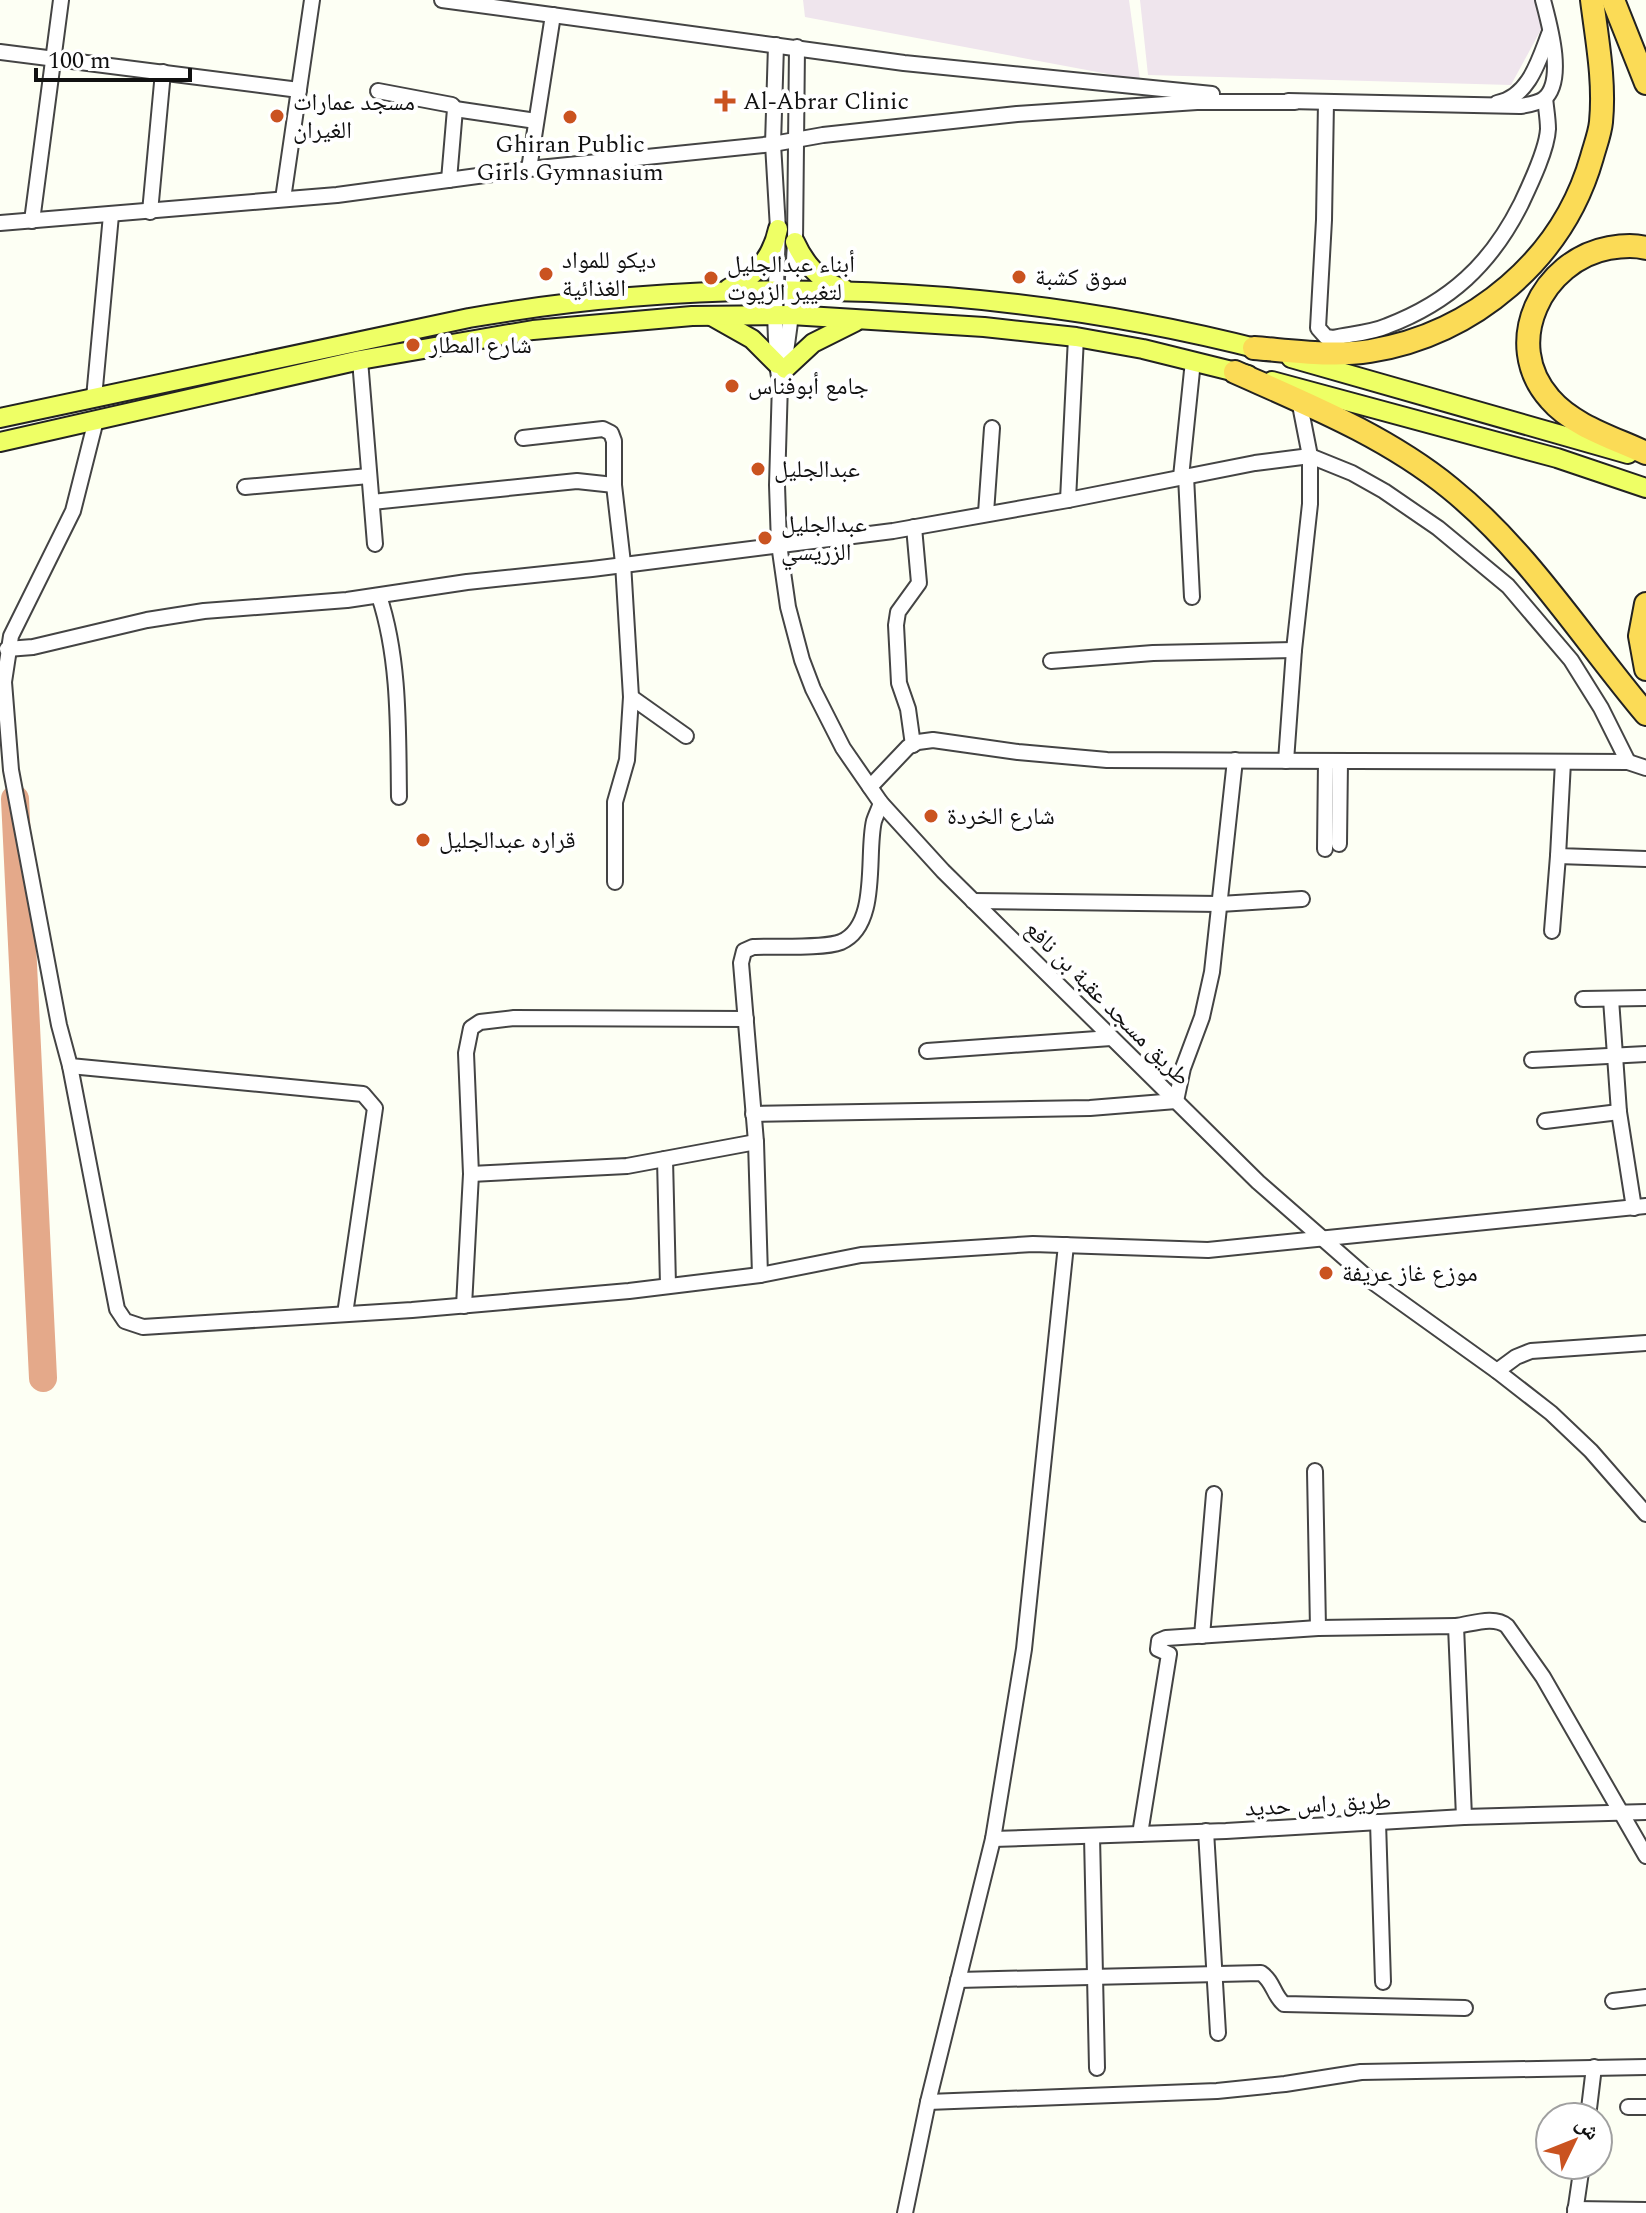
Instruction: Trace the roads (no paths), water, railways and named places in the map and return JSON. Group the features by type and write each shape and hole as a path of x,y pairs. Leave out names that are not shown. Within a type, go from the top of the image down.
{"highway":[{"path":"1254,348 1327,354 1369,351 1411,341 1482,309 1515,281 1545,249 1572,210 1588,171 1601,124 1601,76 1592,0"},
{"path":"1613,0 1646,83"},
{"path":"1646,248 1615,247 1593,251 1572,261 1555,276 1536,302 1528,329 1528,353 1538,382 1550,399 1570,416 1646,453"},
{"path":"1235,372 1299,400 1413,461 1450,488 1528,566 1646,714"},
{"path":"1646,604 1640,636 1646,669"}],"main road":[{"path":"718,290 743,282 763,265 778,229"},
{"path":"795,242 807,263 824,280 855,292"},
{"path":"0,418 496,313 655,293 718,290 855,292 923,295 1065,311 1254,348 1366,377 1646,460"},
{"path":"0,442 360,360 533,330 614,321 783,314 984,327 1076,337 1235,372 1543,454 1646,488"},
{"path":"711,316 752,339 781,372 813,343 858,320"}],"street":[{"path":"32,221 61,0"},
{"path":"283,199 312,0"},
{"path":"442,0 904,63 1295,102"},
{"path":"1326,102 1318,328 1326,337 1333,338 1385,327 1429,306 1465,282 1506,234 1530,186 1548,131 1545,98 1553,85 1555,73 1543,0"},
{"path":"529,169 553,15"},
{"path":"1485,105 1503,102 1525,85 1535,70 1550,31"},
{"path":"776,45 773,144 784,291"},
{"path":"784,291 795,242 797,47"},
{"path":"0,52 299,90"},
{"path":"150,212 163,72"},
{"path":"378,91 447,102 455,109 536,121"},
{"path":"0,223 283,199 1029,113 1197,102 1520,106 1545,98"},
{"path":"449,180 455,109"},
{"path":"94,398 111,215"},
{"name":"طريق مسجد عقبة بن نافع","path":"784,291 777,472 779,544 788,607 813,689 843,748 881,803 973,901 1111,1038 1319,1237 1393,1298 1551,1413 1591,1451 1646,1514"},
{"path":"1068,500 1076,337"},
{"path":"360,360 375,544"},
{"path":"1192,597 1184,476 1193,361"},
{"path":"1286,761 1310,504 1310,456 1299,400"},
{"path":"96,420 73,511 11,636 4,682 11,770 59,1025 70,1066 117,1309 125,1321 143,1327 464,1306 760,1275 861,1255 980,1246 1066,1245 1197,1251 1263,1247 1319,1237 1640,1207 1619,1112 1611,999"},
{"path":"986,513 992,428"},
{"path":"523,438 607,430 614,441 614,485 623,563 631,697 627,760 615,802 615,882"},
{"path":"7,649 33,647 147,620 204,611 379,596 467,582 914,527 1255,463 1310,456 1352,473 1384,491 1438,528 1508,586 1571,660 1601,708 1628,762"},
{"path":"245,487 369,476"},
{"path":"372,502 577,481 614,485"},
{"path":"913,745 908,709 899,683 896,625 898,612 919,583 914,527"},
{"path":"379,596 388,624 394,680 399,797"},
{"path":"1051,661 1153,653 1294,650"},
{"path":"631,697 686,736"},
{"path":"870,787 897,755 913,745 933,740 1107,760 1628,762 1646,768"},
{"path":"753,1114 1090,1108 1176,1101 1183,1068 1202,1017 1212,972 1235,760"},
{"path":"1332,846 1333,761"},
{"path":"1552,931 1563,762"},
{"path":"760,1275 756,1142 741,963 744,951 753,947 832,944 849,937 863,916 870,880 874,821 881,803"},
{"path":"1558,856 1646,859"},
{"path":"973,901 1220,904 1302,899"},
{"path":"1583,999 1646,998"},
{"path":"464,1306 471,1174 466,1053 471,1028 480,1022 514,1018 746,1019"},
{"path":"927,1051 1111,1038"},
{"path":"1532,1060 1646,1054"},
{"path":"70,1066 363,1094 369,1099 375,1108 345,1314"},
{"path":"1545,1121 1619,1112"},
{"path":"471,1174 627,1166 756,1142"},
{"path":"665,1159 668,1285"},
{"path":"905,2213 928,2102 993,1839 1024,1649 1066,1245"},
{"path":"1497,1371 1516,1357 1531,1351 1646,1343"},
{"path":"1315,1471 1318,1628"},
{"path":"1202,1636 1214,1494"},
{"path":"1140,1834 1169,1654 1157,1645 1159,1641 1166,1638 1318,1628 1456,1626 1495,1620 1503,1621 1543,1677 1646,1856"},
{"path":"1456,1626 1464,1817"},
{"name":"طريق راس حديد","path":"993,1839 1464,1817 1646,1812"},
{"path":"1378,1822 1383,1982"},
{"path":"1206,1831 1218,2033"},
{"path":"1092,1836 1097,2068"},
{"path":"958,1980 1261,1973 1270,1979 1279,2000 1284,2004 1465,2008"},
{"path":"1613,2001 1646,1997"},
{"path":"1590,2101 1594,2067"},
{"path":"928,2102 1217,2091 1361,2072 1646,2067"},
{"path":"1628,2107 1646,2107"},
{"path":"1580,2181 1575,2211 1646,2210"}],"place":[{"name":"Al-Abrar Clinic","path":"725,101"},
{"name":"مسجد عمارات الغيران","path":"277,116"},
{"name":"Ghiran Public Girls Gymnasium","path":"570,117"},
{"name":"ديكو للمواد الغذائية","path":"546,274"},
{"name":"سوق كشبة","path":"1019,277"},
{"name":"أبناء عبدالجليل لتغيير الزيوت","path":"711,278"},
{"name":"شارع المطار","path":"413,345"},
{"name":"جامع أبوفناس","path":"732,386"},
{"name":"عبدالجليل","path":"758,469"},
{"name":"عبدالجليل الزريسي","path":"765,538"},
{"name":"شارع الخردة","path":"931,816"},
{"name":"قراره عبدالجليل","path":"423,840"},
{"name":"موزع غاز عريفة","path":"1326,1273"}]}
